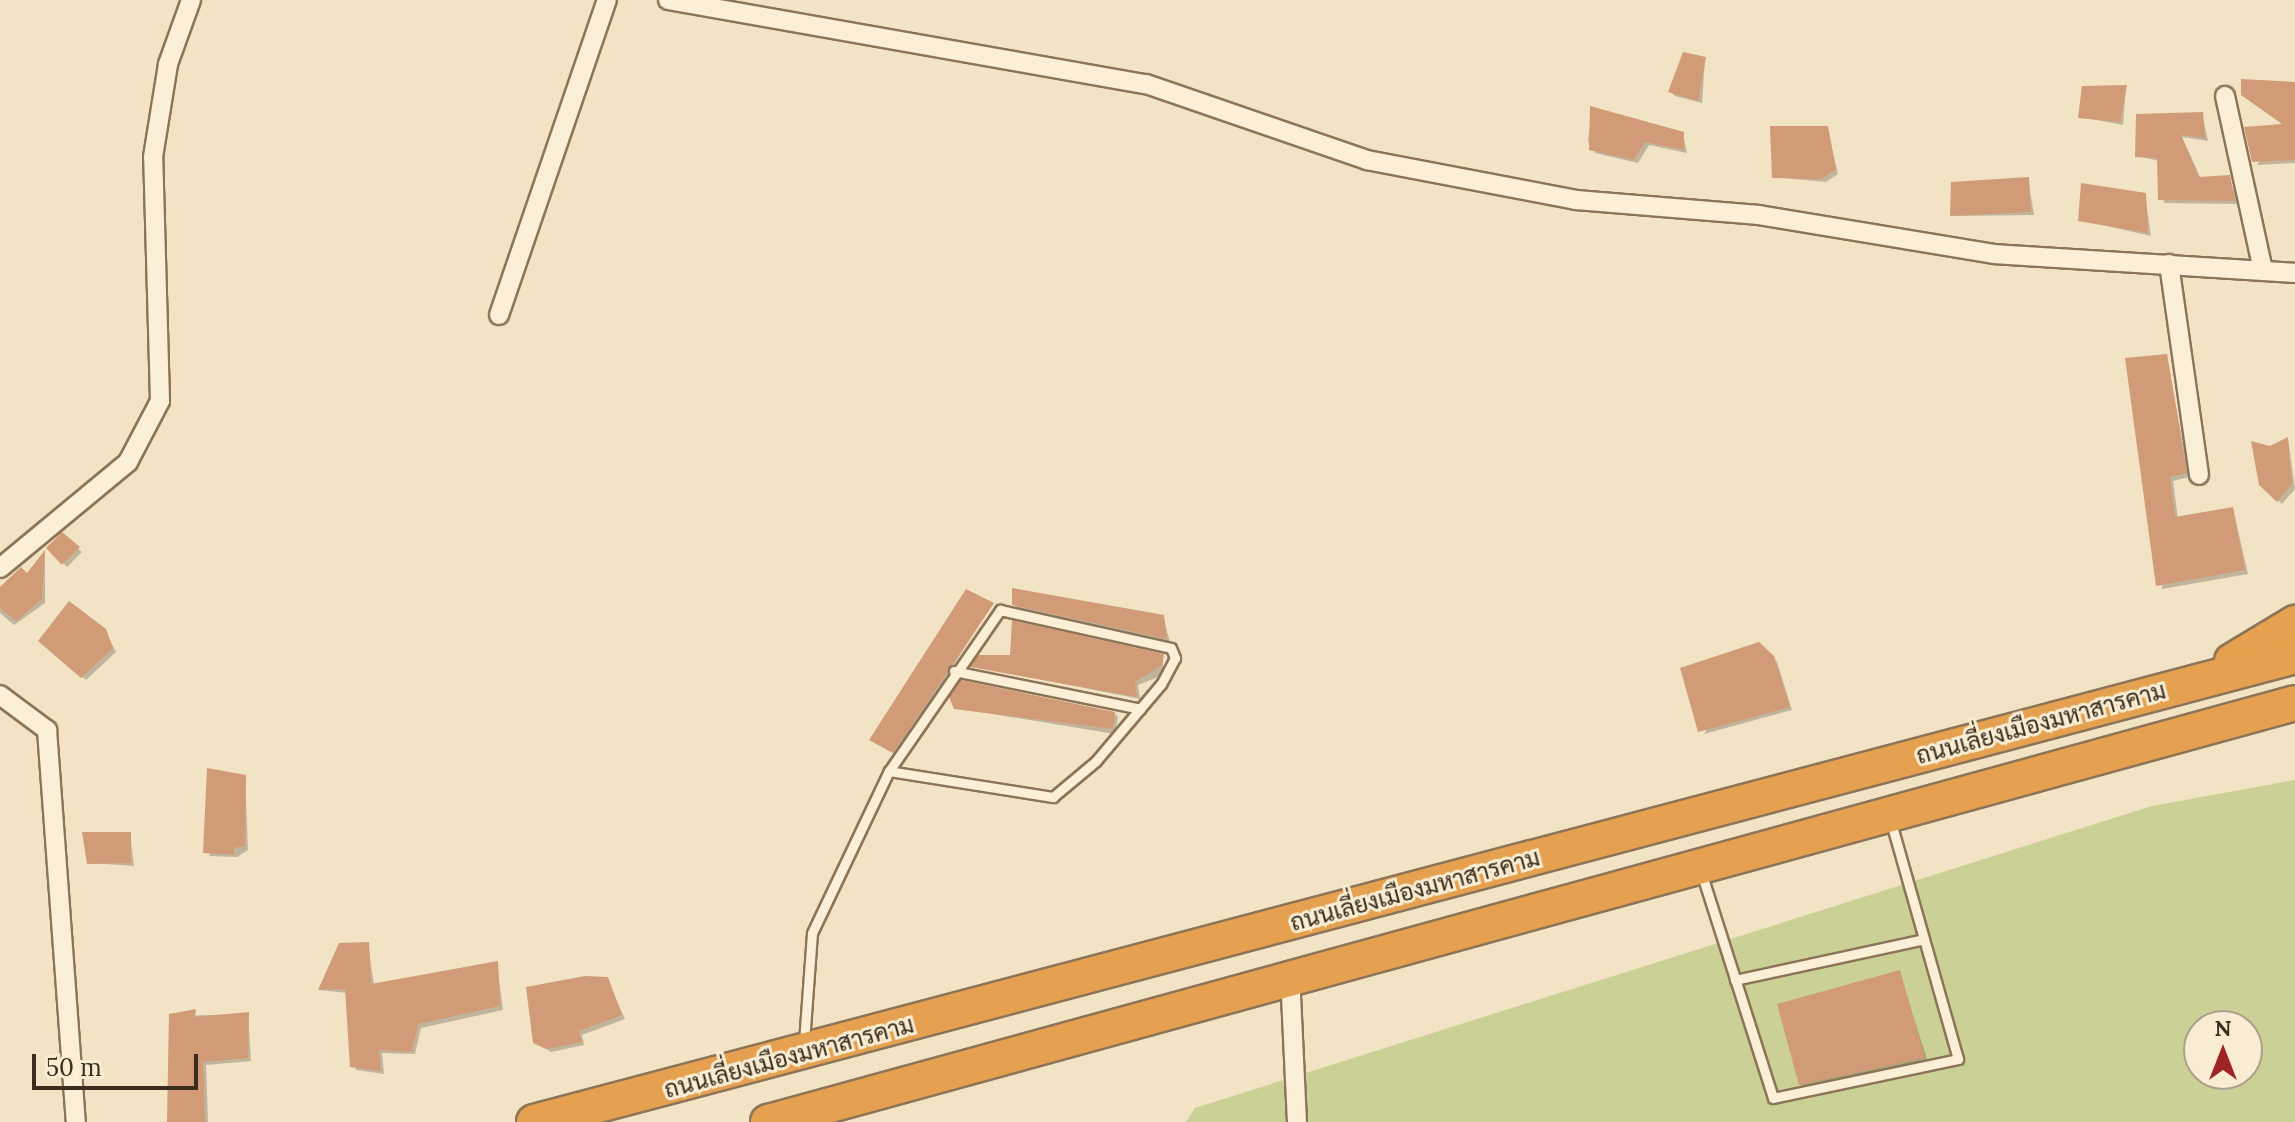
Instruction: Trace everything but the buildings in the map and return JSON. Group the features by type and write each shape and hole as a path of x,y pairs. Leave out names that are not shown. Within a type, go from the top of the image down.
{"highway":[{"path":"2200,680 2295,623"},
{"name":"ถนนเลี่ยงเมืองมหาสารคาม","path":"534,1122 2295,656"},
{"name":"ถนนเลี่ยงเมืองมหาสารคาม","path":"768,1122 1290,974 1889,815 2295,703"},
{"path":"2221,722 2295,721"}],"street":[{"path":"0,568 128,462 160,401 153,157 168,64 191,0"},
{"path":"499,315 607,0"},
{"path":"668,0 1146,84 1367,160 1576,200 1759,215 1994,254 2295,273"},
{"path":"2225,96 2263,271"},
{"path":"2169,264 2199,475"},
{"path":"0,695 47,730 76,1122"},
{"path":"1290,974 1297,1122"}],"lane":[{"path":"804,1053 812,933 889,771 954,671 1000,610 1124,634 1171,648 1175,658 1140,709 1053,797 889,771"},
{"path":"954,671 1140,709"},
{"path":"1699,865 1773,1098 1958,1059 1889,815"},
{"path":"1735,980 1924,939"}],"green space":[{"path":"2295,780 2295,1122 1186,1122 1195,1108 2152,806"}]}
